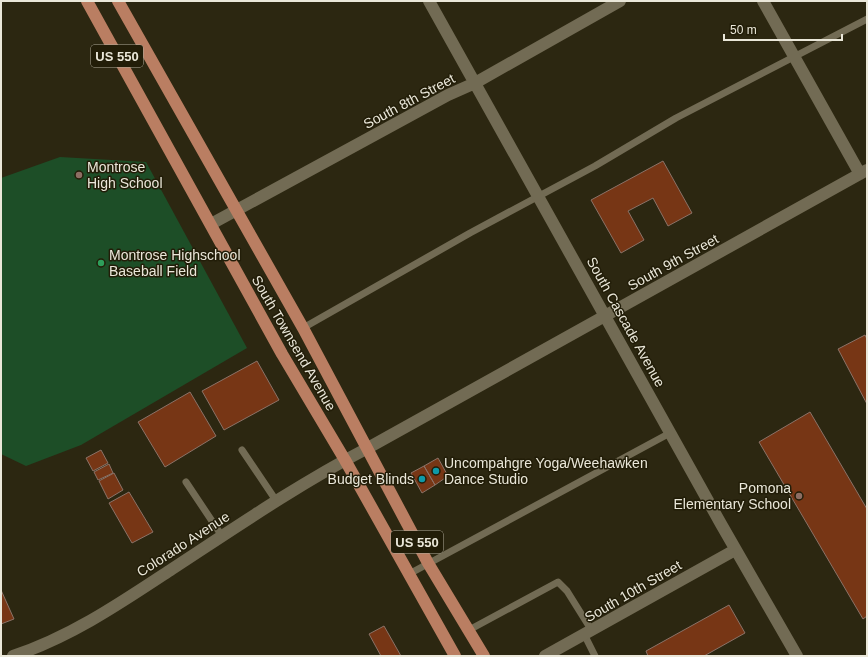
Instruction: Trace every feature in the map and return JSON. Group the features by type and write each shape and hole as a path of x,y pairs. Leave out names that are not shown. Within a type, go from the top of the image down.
{"highway":[{"name":"South Townsend Avenue","path":"86,1 282,354 455,656"},
{"name":"South Townsend Avenue","path":"118,1 302,328 428,563 484,656"}],"street":[{"name":"South Cascade Avenue","path":"430,1 735,550 797,656"},
{"name":"South 8th Street","path":"210,224 448,95 475,83 620,1"},
{"path":"763,1 794,56 864,172"},
{"name":"South 9th Street","path":"366,448 606,317 864,172"},
{"name":"Colorado Avenue","path":"13,656 38,648 91,621 222,536 344,460 366,448"},
{"name":"South 10th Street","path":"545,656 735,550"}],"lane":[{"path":"302,328 470,233 595,166 676,118 867,19"},
{"path":"409,574 670,433"},
{"path":"242,450 277,502"},
{"path":"186,482 222,536"},
{"path":"469,630 558,582 567,591 588,633 595,656"}],"green space":[{"name":"Montrose Highschool Baseball Field","path":"60,157 146,162 247,348 81,445 26,466 1,454 1,178"}],"building":[{"path":"663,161 692,213 668,226 653,198 628,211 644,240 621,253 591,200"},
{"path":"865,335 867,339 867,404 838,349"},
{"path":"257,361 279,400 224,430 202,391"},
{"path":"190,392 216,436 165,467 138,422"},
{"name":"Pomona Elementary School","path":"810,412 867,509 867,616 863,619 759,442"},
{"path":"101,450 108,463 93,471 86,458"},
{"name":"Uncompahgre Yoga/Weehawken Dance Studio","path":"438,458 448,476 435,485 424,466"},
{"path":"109,464 113,473 98,480 94,472"},
{"name":"Budget Blinds","path":"424,466 435,485 422,493 411,473"},
{"path":"114,473 123,490 108,499 99,481"},
{"path":"129,492 153,532 132,543 109,503"},
{"path":"1,590 14,619 1,624"},
{"path":"729,605 745,633 704,656 648,656 646,651"},
{"path":"384,626 401,656 381,656 369,634"}],"place":[{"name":"Montrose High School","path":"79,175"},
{"name":"Montrose Highschool Baseball Field","path":"101,263"},
{"name":"Uncompahgre Yoga/Weehawken Dance Studio","path":"436,471"},
{"name":"Budget Blinds","path":"422,479"},
{"name":"Pomona Elementary School","path":"799,496"}]}
